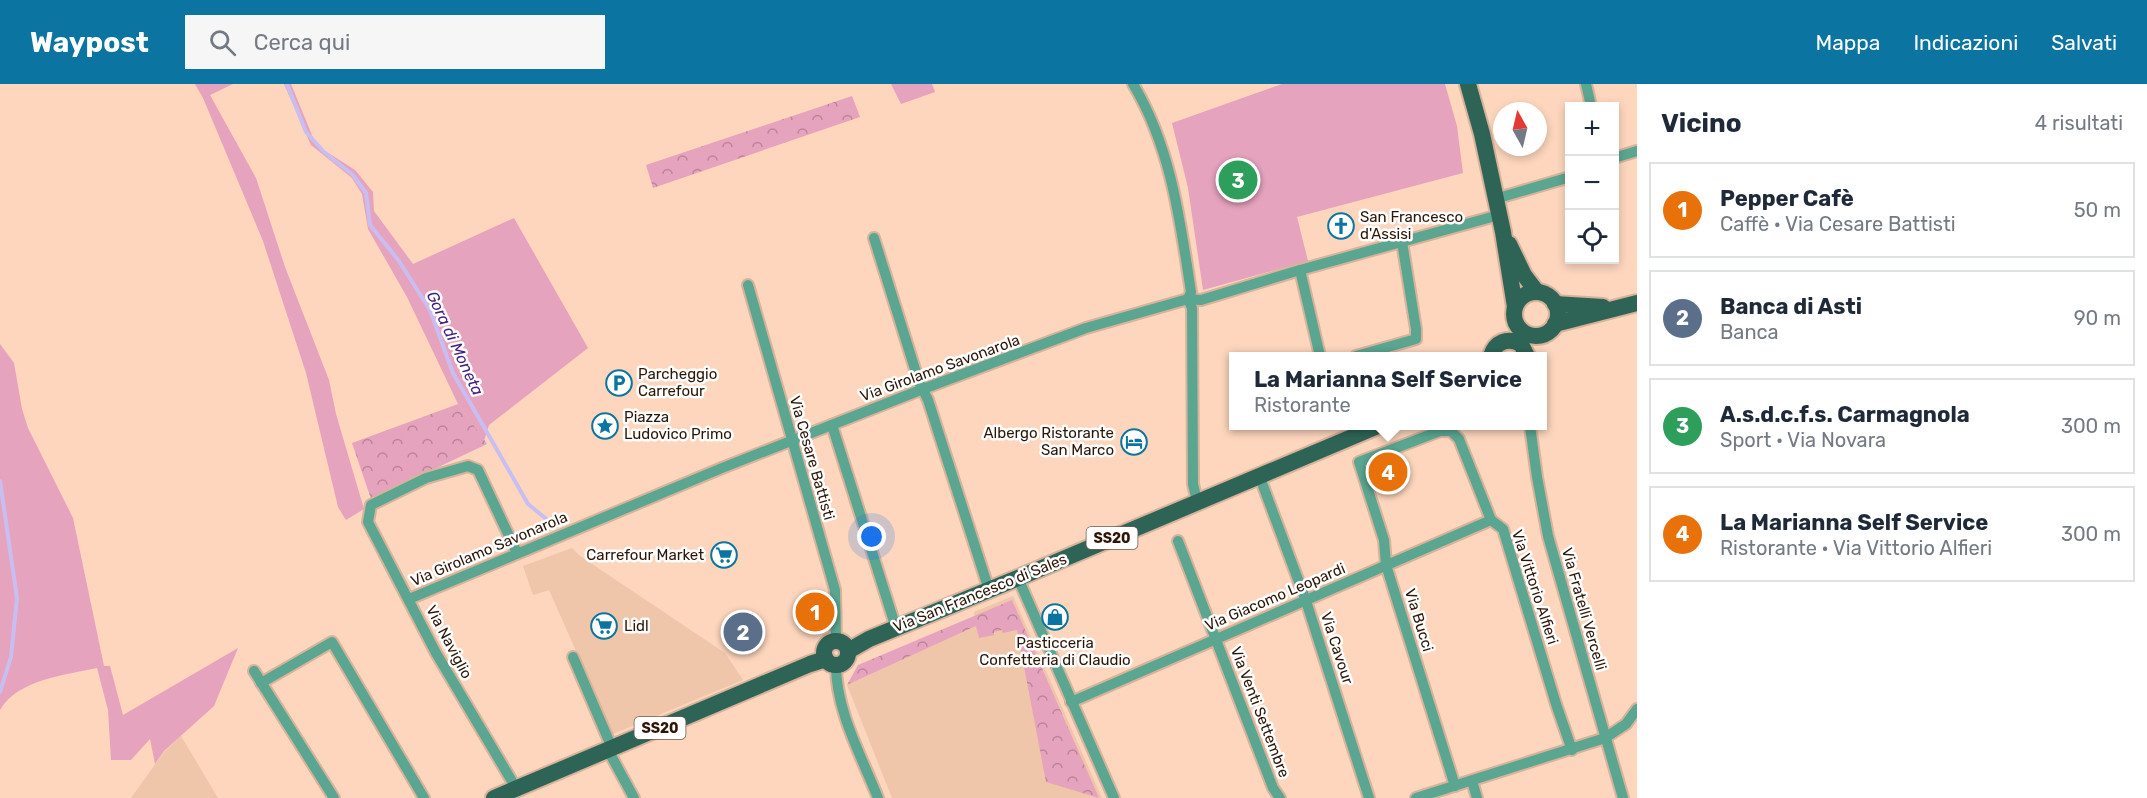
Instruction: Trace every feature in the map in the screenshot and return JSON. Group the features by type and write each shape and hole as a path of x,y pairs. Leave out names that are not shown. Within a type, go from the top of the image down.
{"main road":[{"path":"1468,84 1482,134 1503,232 1515,314 1524,333 1538,336 1545,334 1558,318 1555,304 1551,298 1538,292 1524,275 1503,232"},
{"path":"1492,352 1503,341 1524,296 1538,292"},
{"path":"1555,324 1637,303"},
{"path":"1555,304 1616,308"},
{"path":"1529,352 1538,336"},
{"path":"1503,341 1509,340 1521,344 1525,352"},
{"name":"Via San Francesco di Sales","path":"842,646 869,639 989,591 1368,430"},
{"path":"831,662 846,659 842,646"},
{"name":"SS20","path":"494,798 810,664 831,662"}],"street":[{"path":"1133,84 1151,116 1178,204 1191,292 1188,300 1192,308 1193,484 1197,501"},
{"path":"1586,84 1591,102"},
{"path":"1619,157 1637,152"},
{"name":"Via Girolamo Savonarola","path":"409,598 832,424 1086,328 1188,300 1201,300 1402,242 1565,179"},
{"path":"874,238 989,591"},
{"path":"1373,352 1416,339 1402,242"},
{"path":"1300,270 1319,352"},
{"name":"Via Cesare Battisti","path":"748,285 835,590 842,646"},
{"path":"832,424 896,628"},
{"name":"Via Fratelli Vercelli","path":"1531,430 1548,537 1623,798"},
{"name":"Via Vittorio Alfieri","path":"1359,462 1440,431 1451,431 1459,439 1491,520 1503,529 1572,750"},
{"name":"Via Bucci","path":"1359,462 1384,540 1386,565 1455,786"},
{"name":"Via Naviglio","path":"516,788 436,653 368,522 371,505 426,478 468,466 478,470 517,553"},
{"name":"Via Cavour","path":"1259,475 1306,601 1369,798"},
{"name":"Via Giacomo Leopardi","path":"1071,702 1491,520"},
{"name":"Via Venti Settembre","path":"1178,541 1277,796"},
{"path":"1018,578 1114,798"},
{"path":"261,683 332,642 424,798"},
{"path":"573,657 610,749 634,798"},
{"path":"831,662 840,704 874,797"},
{"path":"254,671 334,798"},
{"path":"1416,798 1605,738 1626,724 1637,709"},
{"path":"1472,781 1477,798"}],"shaded area":[{"path":"572,548 579,555 725,653 743,680 613,734 549,590 533,595 523,566"},
{"path":"1013,596 1102,798 892,798 847,685 976,626 974,612"},
{"path":"181,736 218,798 131,798 164,752"}],"green space":[{"path":"195,84 233,84 210,95 256,178 285,267 329,380 336,414 364,509 346,520 338,507 306,373 263,241"},
{"path":"284,84 291,84 316,145 355,170 373,192 374,211 413,264 514,218 588,348 489,425 484,441 458,404 407,297 368,229 362,194 352,178 311,145"},
{"path":"891,84 932,84 935,92 901,104"},
{"path":"1282,84 1445,84 1457,126 1463,173 1297,217 1308,261 1203,290 1188,188 1172,123"},
{"path":"852,96 860,117 653,188 646,165"},
{"path":"0,344 14,363 22,409 28,428 73,518 104,666 110,666 123,715 238,648 214,706 164,751 155,764 150,739 131,760 111,760 108,710 97,668 57,676 30,685 18,691 0,710"},
{"path":"458,404 487,444 371,499 352,443"},
{"path":"1012,600 1099,798 1046,782 1017,630 1003,633 1002,630 994,632 994,635 979,638 976,626 847,685 858,665"}],"waterway":[{"name":"Gora di Moneta","path":"287,84 306,132 324,152 353,175 366,193 370,225 399,261 430,310 453,373 528,504 550,522"},
{"path":"0,481 17,598 11,657 0,692"}],"place":[{"name":"A.s.d.c.f.s. Carmagnola","path":"1238,180"},
{"name":"San Francesco d'Assisi","path":"1341,226"},
{"name":"Parcheggio Carrefour","path":"619,383"},
{"name":"Piazza Ludovico Primo","path":"605,426"},
{"name":"Albergo Ristorante San Marco","path":"1134,442"},
{"name":"La Marianna Self Service","path":"1388,472"},
{"name":"Carrefour Market","path":"724,555"},
{"name":"Pepper Cafè","path":"815,612"},
{"name":"Pasticceria Confetteria di Claudio","path":"1055,617"},
{"name":"Lidl","path":"604,626"},
{"name":"Banca di Asti","path":"743,632"}]}
